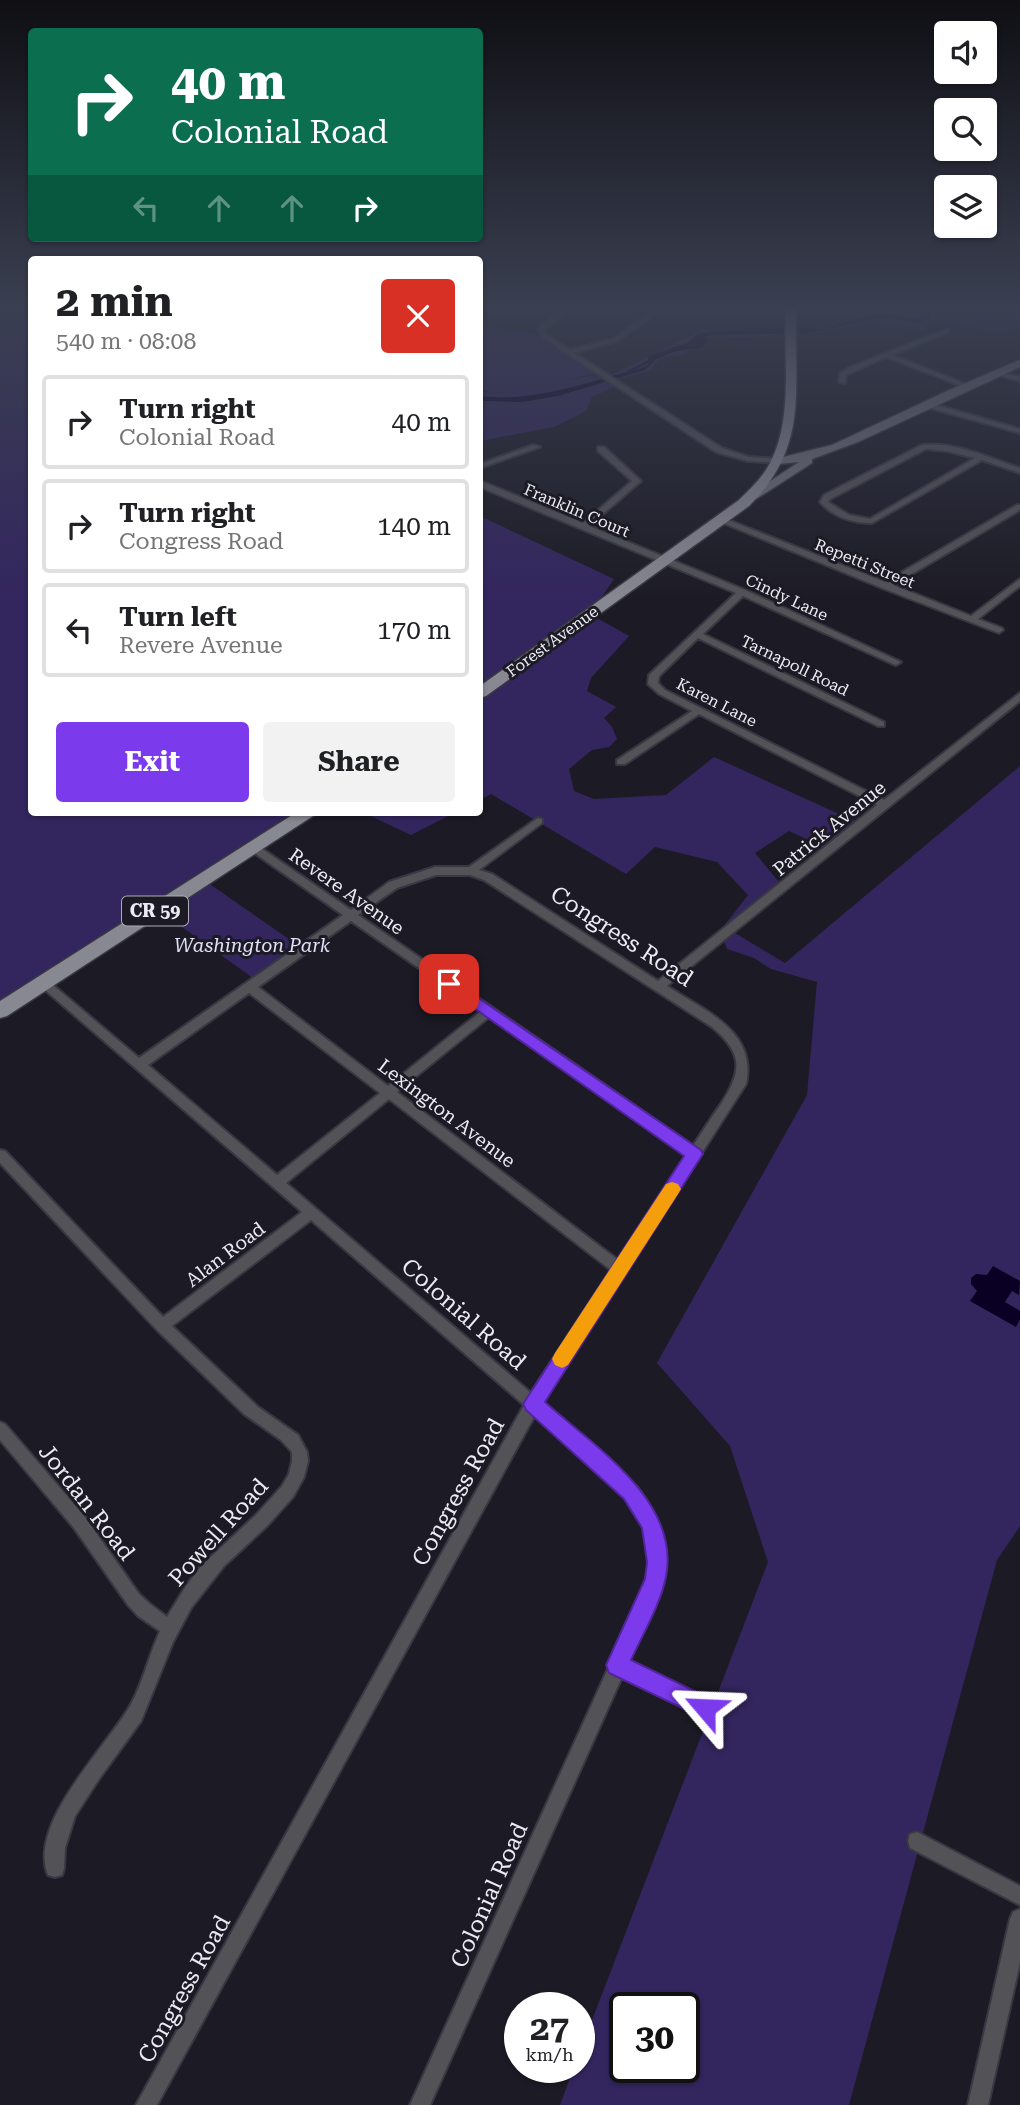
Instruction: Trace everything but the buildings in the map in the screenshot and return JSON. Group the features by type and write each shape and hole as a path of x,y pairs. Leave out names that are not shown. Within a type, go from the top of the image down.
{"main road":[{"path":"752,497 768,480 779,461 788,429 789,405"},
{"path":"779,461 814,457 834,450 924,405"},
{"path":"664,561 752,497 814,457"},
{"name":"Forest Avenue","path":"483,691 664,561"},
{"name":"CR 59","path":"0,1011 304,816"}],"street":[{"path":"650,405 719,450 748,459 779,461"},
{"path":"930,405 1020,431"},
{"path":"483,465 536,447"},
{"path":"979,458 876,519 855,519 828,507 824,502 827,497 925,447 941,447 979,458 1020,471"},
{"path":"583,527 637,481 601,449"},
{"name":"Franklin Court","path":"483,485 664,561"},
{"path":"885,586 1020,507"},
{"name":"Repetti Street","path":"720,520 999,630"},
{"name":"Cindy Lane","path":"664,561 742,592 896,662"},
{"path":"971,620 1020,582"},
{"name":"Karen Lane","path":"742,592 652,679 657,688 885,805"},
{"name":"Tarnapoll Road","path":"696,634 881,724"},
{"name":"Patrick Avenue","path":"658,987 1020,696"},
{"path":"621,762 699,710"},
{"path":"139,1065 405,879 435,871 471,871 538,821"},
{"name":"Revere Avenue","path":"254,848 695,1154"},
{"name":"Congress Road","path":"146,2105 533,1404 740,1084 743,1060 734,1040 727,1032 488,877 471,871"},
{"name":"Colonial Road","path":"43,984 533,1404 631,1492 652,1525 658,1562 655,1580 420,2105"},
{"name":"Lexington Avenue","path":"250,987 620,1269"},
{"path":"277,1183 489,1011"},
{"name":"Powell Road","path":"0,1155 162,1326 259,1418 288,1435 296,1443 300,1454 297,1475 279,1503 208,1571 170,1628 133,1718 74,1802 61,1827 54,1849 55,1868"},
{"name":"Alan Road","path":"162,1326 311,1212"},
{"name":"Jordan Road","path":"0,1429 91,1536 130,1598 145,1613 170,1628"},
{"path":"617,1665 705,1708"},
{"path":"917,1842 1020,1896"},
{"path":"978,2105 1020,1919"}],"green space":[{"name":"Washington Park","path":"0,405 28,405 28,816 304,816 204,880 303,949 257,981 157,909 0,1011"},
{"path":"483,405 588,405 586,411 554,427 483,440"},
{"path":"483,517 614,579 590,614 629,636 591,678 587,691 616,707 604,718 617,739 609,747 592,750 569,769 574,791 594,799 666,795 714,757 861,824 830,850 789,831 755,853 783,887 730,930 785,963 1020,766 1020,1526 997,1560 849,2105 560,2105 568,2083 595,2083 595,2012 768,1562 730,1446 657,1363 807,1095 817,982 771,969 754,958 727,949 720,931 748,895 717,862 655,847 626,874 491,794 483,798"},
{"path":"371,816 448,816 411,835"}],"shaded area":[{"path":"993,1266 1020,1281 1019,1295 1012,1291 1005,1302 1020,1311 1016,1327 970,1301 977,1291 971,1284 971,1278 976,1274 987,1275"}],"slow traffic":[{"path":"562,1359 672,1189"}],"route":[{"path":"449,984 695,1154 533,1404 631,1492 652,1525 658,1562 655,1580 617,1665 705,1708"}]}
